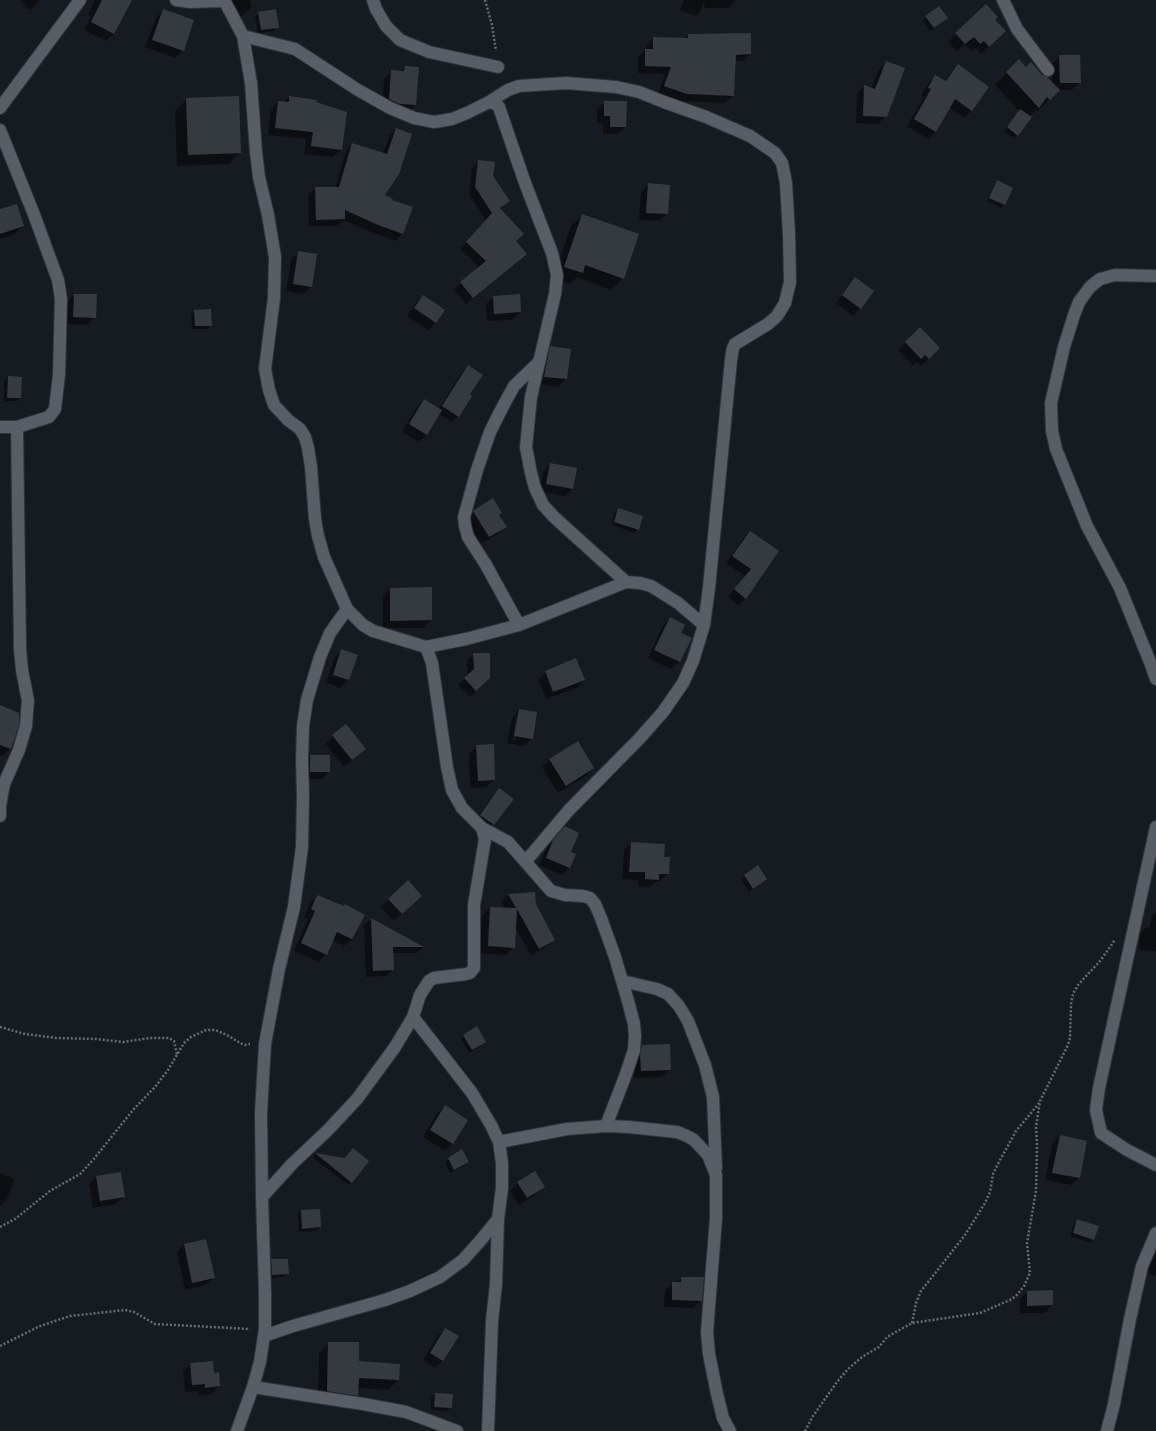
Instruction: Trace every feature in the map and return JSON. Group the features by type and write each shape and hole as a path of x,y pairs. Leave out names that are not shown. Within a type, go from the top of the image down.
{"street":[{"path":"0,108 80,0"},
{"path":"176,0 190,2 224,1 243,36 251,84 259,177 268,215 275,257 274,298 265,370 274,405 288,420 300,429 305,437 311,467 315,519 318,536 324,557 347,609 363,625 373,631 426,647 466,639 519,625 626,582 640,583 651,586 678,603 704,624"},
{"path":"373,0 376,9 386,26 400,40 428,52 498,67"},
{"path":"1003,0 1017,29 1048,70"},
{"path":"243,36 295,48 358,90 390,108 414,118 434,122 452,119 489,102 508,90 519,86 566,83 616,87 639,92 750,136 775,154 782,163 786,183 790,282 785,303 777,316 768,324 735,344 733,348 709,588 704,624 693,661 683,683 663,712 639,739 569,810 526,861"},
{"path":"489,102 496,104 499,107 525,183 552,253 556,275 555,294 531,397 526,447 535,488 543,505 554,517 626,582"},
{"path":"0,130 33,212 58,280 61,298 59,375 55,409 49,417 17,427 0,427"},
{"path":"1156,276 1115,275 1100,279 1090,287 1079,302 1074,315 1064,347 1051,403 1052,431 1056,448 1087,526 1120,588 1156,679"},
{"path":"519,625 486,565 468,537 464,517 477,470 490,432 500,410 514,386 539,362"},
{"path":"0,816 0,806 4,784 19,750 26,726 28,701 22,670 20,649 17,427"},
{"path":"237,1431 253,1387 260,1362 264,1333 265,1278 261,1113 265,1044 279,968 294,908 301,854 303,726 307,700 320,658 330,633 347,609"},
{"path":"426,647 432,664 446,767 452,790 462,808 482,828 508,842 551,891 565,895 590,898 595,904 622,982 634,1024 635,1036 634,1050 606,1126"},
{"path":"1156,827 1150,878 1099,1088 1096,1110 1101,1133 1127,1150 1156,1165"},
{"path":"262,1197 292,1164 328,1130 357,1099 396,1047 413,1017 420,995 429,981 434,978 466,974 474,968 474,905 485,839 482,828"},
{"path":"622,982 657,988 668,994 679,1006 688,1021 705,1065 713,1097 716,1218 707,1332 709,1354 717,1394 723,1418 730,1431"},
{"path":"413,1017 472,1093 499,1142 502,1163 502,1188 498,1218 496,1284 492,1321 488,1431"},
{"path":"499,1142 567,1129 606,1126 677,1132 694,1140 708,1155 716,1175"},
{"path":"264,1333 385,1300 410,1291 440,1277 463,1260 498,1218"},
{"path":"1107,1431 1114,1404 1130,1319 1142,1266 1156,1233"},
{"path":"253,1387 406,1412 457,1431"}],"path":[{"path":"485,0 492,25 498,67"},
{"path":"912,1323 916,1303 921,1291 965,1234 985,1203 990,1192 993,1174 1000,1160 1016,1131 1040,1101 1068,1045 1070,1038 1071,1004 1073,994 1078,985 1100,961 1113,943 1116,936"},
{"path":"0,1027 25,1034 56,1038 96,1039 123,1042 150,1038 170,1038 174,1041 177,1055"},
{"path":"0,1227 15,1219 50,1191 80,1174 93,1160 132,1110 155,1087 168,1070 184,1043 191,1037 206,1030 211,1030 218,1031 245,1045 265,1044"},
{"path":"805,1431 836,1382 862,1357 879,1347 887,1337 912,1323 980,1313 1010,1300 1016,1296 1024,1286 1030,1273 1027,1243 1036,1191 1036,1127 1040,1101"},
{"path":"0,1346 40,1326 70,1316 125,1310 134,1312 155,1324 264,1333"}],"building":[{"path":"102,0 132,0 114,34 91,22"},
{"path":"986,4 998,17 995,20 1006,31 989,47 984,41 980,44 974,37 965,44 955,33"},
{"path":"939,6 948,18 934,28 925,16"},
{"path":"163,9 194,20 184,51 152,40"},
{"path":"276,9 279,28 261,30 258,12"},
{"path":"751,33 751,54 736,55 734,96 687,94 664,86 671,67 645,66 645,49 653,49 653,37 688,38 688,34"},
{"path":"1059,55 1080,55 1081,83 1060,83"},
{"path":"1019,59 1026,67 1031,62 1042,75 1047,77 1060,90 1050,100 1047,97 1039,108 1006,72"},
{"path":"886,61 905,68 887,117 863,116 864,85 875,89"},
{"path":"958,64 989,87 972,111 955,99 936,132 914,119 931,89 928,88 935,75 946,81"},
{"path":"405,66 419,67 416,105 400,104 389,99 391,70 404,71"},
{"path":"239,96 241,153 188,155 186,98"},
{"path":"289,96 317,100 316,102 347,112 342,150 311,146 313,132 275,128 278,101 289,102"},
{"path":"604,101 627,101 626,127 610,127 610,116 604,116"},
{"path":"1020,109 1032,117 1018,136 1007,127"},
{"path":"396,128 412,134 399,174 385,195 393,199 392,200 413,207 403,234 378,225 345,210 345,219 316,220 315,187 339,187 352,143 387,154"},
{"path":"478,160 495,162 493,176 510,201 500,208 524,234 516,241 527,254 473,298 460,282 486,261 466,242 492,213 475,187"},
{"path":"997,180 1013,188 1005,205 989,198"},
{"path":"648,183 670,185 668,214 646,213"},
{"path":"17,204 24,226 0,234 0,209"},
{"path":"582,214 639,234 624,279 585,265 583,273 564,267"},
{"path":"298,251 317,254 312,287 293,284"},
{"path":"855,277 874,291 861,309 842,295"},
{"path":"74,294 97,294 96,318 73,317"},
{"path":"520,294 521,312 494,314 493,296"},
{"path":"423,295 445,310 436,323 414,308"},
{"path":"211,309 212,326 195,326 194,310"},
{"path":"920,327 940,348 929,359 925,355 921,359 905,342"},
{"path":"550,346 571,349 567,379 544,377"},
{"path":"468,365 483,375 470,394 472,396 459,417 442,406"},
{"path":"8,376 22,377 21,398 7,398"},
{"path":"424,399 442,410 427,435 409,424"},
{"path":"550,463 577,468 573,489 546,484"},
{"path":"493,498 502,513 499,515 507,527 489,537 473,511"},
{"path":"618,508 643,516 639,530 614,522"},
{"path":"750,531 779,551 746,599 734,589 751,569 732,556"},
{"path":"432,587 432,620 390,621 390,588"},
{"path":"670,617 685,625 681,633 692,638 680,662 654,650"},
{"path":"341,649 358,655 349,680 333,675"},
{"path":"473,653 490,653 490,678 476,691 464,678 474,669"},
{"path":"576,658 585,680 553,692 545,671"},
{"path":"0,705 19,713 19,725 11,749 0,745"},
{"path":"519,709 537,712 533,739 514,736"},
{"path":"346,724 366,749 352,760 332,735"},
{"path":"578,741 594,768 566,786 549,759"},
{"path":"494,744 495,780 478,781 476,745"},
{"path":"310,755 330,755 330,772 310,772"},
{"path":"499,788 514,799 494,825 480,815"},
{"path":"565,826 579,833 571,852 576,854 570,868 546,858 553,840"},
{"path":"631,842 665,844 664,857 670,857 669,874 659,874 659,880 645,879 645,872 629,872"},
{"path":"758,865 767,879 753,889 744,875"},
{"path":"408,880 422,896 402,914 388,899"},
{"path":"535,892 536,904 555,940 539,949 517,909 515,948 488,946 490,907 516,908 508,894"},
{"path":"317,895 344,906 345,904 365,915 352,939 337,932 327,955 301,943 315,911 311,909"},
{"path":"371,918 424,947 393,947 394,970 373,971"},
{"path":"477,1026 486,1042 472,1050 463,1035"},
{"path":"670,1044 671,1070 641,1071 640,1055 642,1045"},
{"path":"445,1105 468,1120 453,1144 430,1130"},
{"path":"1060,1135 1087,1141 1080,1178 1052,1173"},
{"path":"353,1148 369,1161 352,1183 315,1153 345,1158"},
{"path":"462,1149 469,1162 454,1170 448,1158"},
{"path":"535,1171 545,1187 527,1198 517,1182"},
{"path":"121,1172 125,1197 100,1201 96,1176"},
{"path":"320,1209 321,1227 302,1229 301,1210"},
{"path":"1077,1219 1099,1226 1094,1240 1073,1233"},
{"path":"206,1239 215,1278 192,1283 184,1244"},
{"path":"271,1259 288,1259 289,1274 272,1275"},
{"path":"681,1277 704,1277 702,1301 672,1300 672,1282 681,1282"},
{"path":"1053,1290 1053,1305 1027,1306 1027,1291"},
{"path":"445,1328 459,1336 443,1361 430,1353"},
{"path":"328,1342 359,1342 359,1361 400,1364 399,1380 359,1378 358,1396 327,1391"},
{"path":"213,1361 214,1373 219,1372 220,1386 205,1388 205,1384 192,1385 190,1363"},
{"path":"435,1393 453,1394 452,1408 434,1407"}]}
